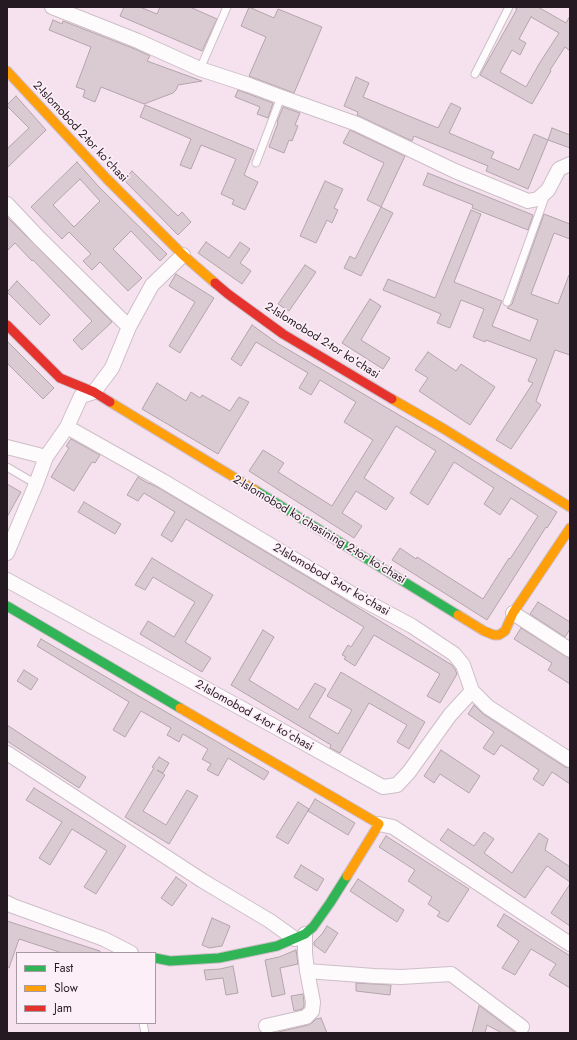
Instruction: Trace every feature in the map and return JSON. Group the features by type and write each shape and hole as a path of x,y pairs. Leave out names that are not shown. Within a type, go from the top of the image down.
{"street":[{"path":"52,7 138,41 200,69 249,84 356,124 455,171 528,201 538,199 548,190 559,169 570,164"},
{"name":"2-Islomobod 2-tor koʻchasi","path":"7,71 107,179 183,255 228,294 283,334 444,429 570,507"},
{"path":"7,204 39,238 129,327"},
{"path":"7,553 46,457 67,427 81,396 94,392 112,368 129,327 152,285 183,255"},
{"path":"7,325 60,378 94,392"},
{"name":"2-Islomobod koʻchasining 2-tor koʻchasi","path":"94,392 484,631 494,635 499,635 505,631 513,613 570,528"},
{"name":"2-Islomobod 3-tor koʻchasi","path":"67,427 163,480 354,595 412,626 454,654 463,665 472,691 488,707 570,760"},
{"path":"7,447 46,457"},
{"name":"2-Islomobod 4-tor koʻchasi","path":"7,580 383,787 398,785 450,715 472,691"},
{"path":"7,606 379,824 394,827 570,944"},
{"path":"513,613 570,650"},
{"path":"7,753 203,881 270,921 304,933"},
{"path":"156,958 170,961 219,958 277,946 304,933 330,903 379,824"},
{"path":"7,903 104,938 129,952"},
{"path":"266,1026 306,1017 312,1010 313,1002 307,971 304,933"},
{"path":"307,971 401,977 451,974 522,1027"}],"lane":[{"path":"200,69 227,7"},
{"path":"475,74 509,7"},
{"path":"256,163 281,97"},
{"path":"507,302 548,190"},
{"path":"7,467 36,484"}],"building":[{"path":"124,7 140,7 157,14 160,7 190,7 217,19 202,51 120,16"},
{"path":"249,7 274,18 278,9 322,27 294,93 249,76 266,37 241,26"},
{"path":"514,7 538,7 566,23 570,16 570,51 565,47 550,70 551,71 532,104 480,75 517,9","holes":["531,17 559,33 526,87 500,72 512,50 520,55 526,43 519,39"]},
{"path":"53,20 62,24 63,21 135,49 150,56 147,61 202,81 178,85 173,93 144,104 101,87 95,102 83,97 85,90 76,87 91,47 49,30"},
{"path":"356,77 369,83 363,97 438,128 451,103 461,108 449,133 494,152 491,158 519,170 534,134 548,140 528,189 486,171 488,166 414,136 412,141 357,115 358,112 344,106"},
{"path":"238,90 273,103 268,118 257,114 260,107 235,97"},
{"path":"16,96 46,130 7,168 7,149 29,128 7,106"},
{"path":"145,105 254,150 244,175 258,182 245,210 232,204 234,200 221,194 236,159 201,145 191,169 180,165 191,139 140,117"},
{"path":"283,107 300,113 295,125 298,126 292,141 289,140 284,153 269,147"},
{"path":"552,128 570,135 570,148 548,140"},
{"path":"350,130 405,156 381,207 367,200 384,163 343,143"},
{"path":"77,162 99,187 167,254 160,261 131,231 113,249 142,278 128,291 100,262 92,270 83,261 91,254 69,232 62,239 31,207","holes":["80,179 100,201 74,227 53,205"]},
{"path":"132,171 178,216 182,212 191,222 178,235 124,180"},
{"path":"428,173 533,215 528,230 472,208 473,205 423,185"},
{"path":"325,181 343,189 334,208 338,210 332,223 327,220 316,243 300,236"},
{"path":"381,207 393,213 361,276 344,268 350,256 355,259"},
{"path":"471,210 481,214 454,282 502,301 492,326 530,341 538,320 507,308 512,304 544,214 570,224 570,239 554,233 531,294 558,304 570,275 570,355 555,350 536,401 541,405 511,449 496,440 533,383 528,381 537,359 486,340 485,342 473,337 484,309 461,300 450,328 437,323 441,314 383,290 388,279 435,298"},
{"path":"7,217 112,322 82,350 73,340 92,321 15,243 7,251"},
{"path":"206,242 229,258 240,242 250,249 240,263 251,271 242,284 198,253"},
{"path":"305,265 316,272 289,311 278,304"},
{"path":"176,274 214,298 180,353 169,346 195,302 169,286"},
{"path":"17,281 50,315 40,325 7,292"},
{"path":"370,299 381,306 361,340 390,358 383,369 342,343"},
{"path":"252,325 277,343 438,438 557,512 487,620 392,560 400,548 416,559 417,557 483,599 538,516 511,498 500,515 484,504 494,488 454,462 428,505 410,493 436,451 396,426 364,478 394,498 386,510 356,491 342,513 362,526 354,538 249,471 263,450 284,463 278,472 332,506 373,440 344,422 356,402 320,380 311,395 299,388 308,373 256,342 241,366 231,359"},
{"path":"7,341 54,388 43,399 7,363"},
{"path":"428,352 456,371 461,364 495,387 470,425 419,391 428,378 415,370"},
{"path":"157,383 186,401 191,392 200,398 202,395 230,411 239,397 249,402 218,454 142,409"},
{"path":"71,439 100,455 95,463 92,462 74,491 51,477 69,448 66,446"},
{"path":"138,477 159,488 452,665 457,674 440,703 427,696 440,674 374,635 355,666 344,659 346,657 342,655 348,645 351,647 364,627 186,519 172,542 161,535 175,512 144,493 138,501 127,495"},
{"path":"7,484 21,492 7,517"},
{"path":"84,502 121,524 115,534 78,512"},
{"path":"152,558 213,595 185,642 211,658 202,672 140,634 148,621 174,637 195,602 153,577 145,590 135,585"},
{"path":"538,602 570,622 570,629 565,637 530,614"},
{"path":"521,628 570,659 570,684 548,670 552,663 514,639"},
{"path":"263,630 274,637 249,680 298,710 315,683 326,689 309,717 338,734 352,710 327,696 341,672 425,722 409,749 397,742 407,725 369,703 340,753 330,748 331,745 231,685"},
{"path":"41,639 269,772 264,780 228,758 218,776 207,770 211,764 202,759 208,749 183,734 179,742 167,735 171,728 141,711 125,737 113,730 129,702 37,646"},
{"path":"24,670 38,679 31,690 17,681"},
{"path":"474,705 483,714 565,767 570,768 570,784 552,772 543,786 533,779 539,770 501,745 494,755 483,748 494,732 468,714"},
{"path":"7,725 86,777 79,788 7,741"},
{"path":"441,750 480,776 469,793 440,774 434,783 424,776"},
{"path":"159,757 169,763 163,773 157,770 165,775 143,811 166,825 187,790 198,796 169,844 125,817"},
{"path":"34,788 126,846 96,894 84,887 107,851 72,829 50,865 39,858 62,822 26,800"},
{"path":"315,799 355,823 348,835 308,811"},
{"path":"298,802 309,809 288,844 276,837"},
{"path":"448,829 474,846 484,832 494,839 484,853 512,873 539,833 548,839 545,850 570,867 570,882 547,866 525,898 440,840"},
{"path":"386,836 469,889 448,922 437,916 440,912 428,904 432,897 408,881 415,870 379,847"},
{"path":"301,865 324,879 317,891 294,877"},
{"path":"176,877 187,885 172,906 161,898"},
{"path":"358,879 404,910 397,922 350,891"},
{"path":"570,884 570,926 551,913"},
{"path":"504,914 570,956 570,988 549,975 556,964 531,949 515,975 502,968 519,941 497,926"},
{"path":"212,918 230,926 222,946 209,948 202,945"},
{"path":"7,921 100,951 59,952 19,939 9,968 7,967"},
{"path":"327,926 338,933 325,953 314,945 314,942"},
{"path":"296,950 298,964 280,968 285,994 272,997 265,960 279,957"},
{"path":"233,966 238,993 226,995 223,978 206,980 204,970"},
{"path":"356,983 391,985 390,995 356,991"},
{"path":"303,994 304,1007 294,1011 291,996"},
{"path":"479,1006 516,1033 502,1033 487,1025 485,1033 472,1033"},
{"path":"321,1018 327,1033 274,1033 308,1025 316,1019"}],"traffic: fast":[{"path":"255,490 458,615"},
{"path":"7,606 180,708"},
{"path":"156,958 170,961 219,958 277,946 305,934 313,927 347,876"}],"traffic: slow":[{"path":"7,71 107,179 183,255 215,283"},
{"path":"392,399 444,429 570,507"},
{"path":"110,402 255,490"},
{"path":"458,615 484,631 494,635 499,635 505,631 513,613 570,528"},
{"path":"180,708 379,824 347,876"}],"traffic: jam":[{"path":"215,283 283,334 392,399"},
{"path":"7,325 60,378 94,392 110,402"}]}
